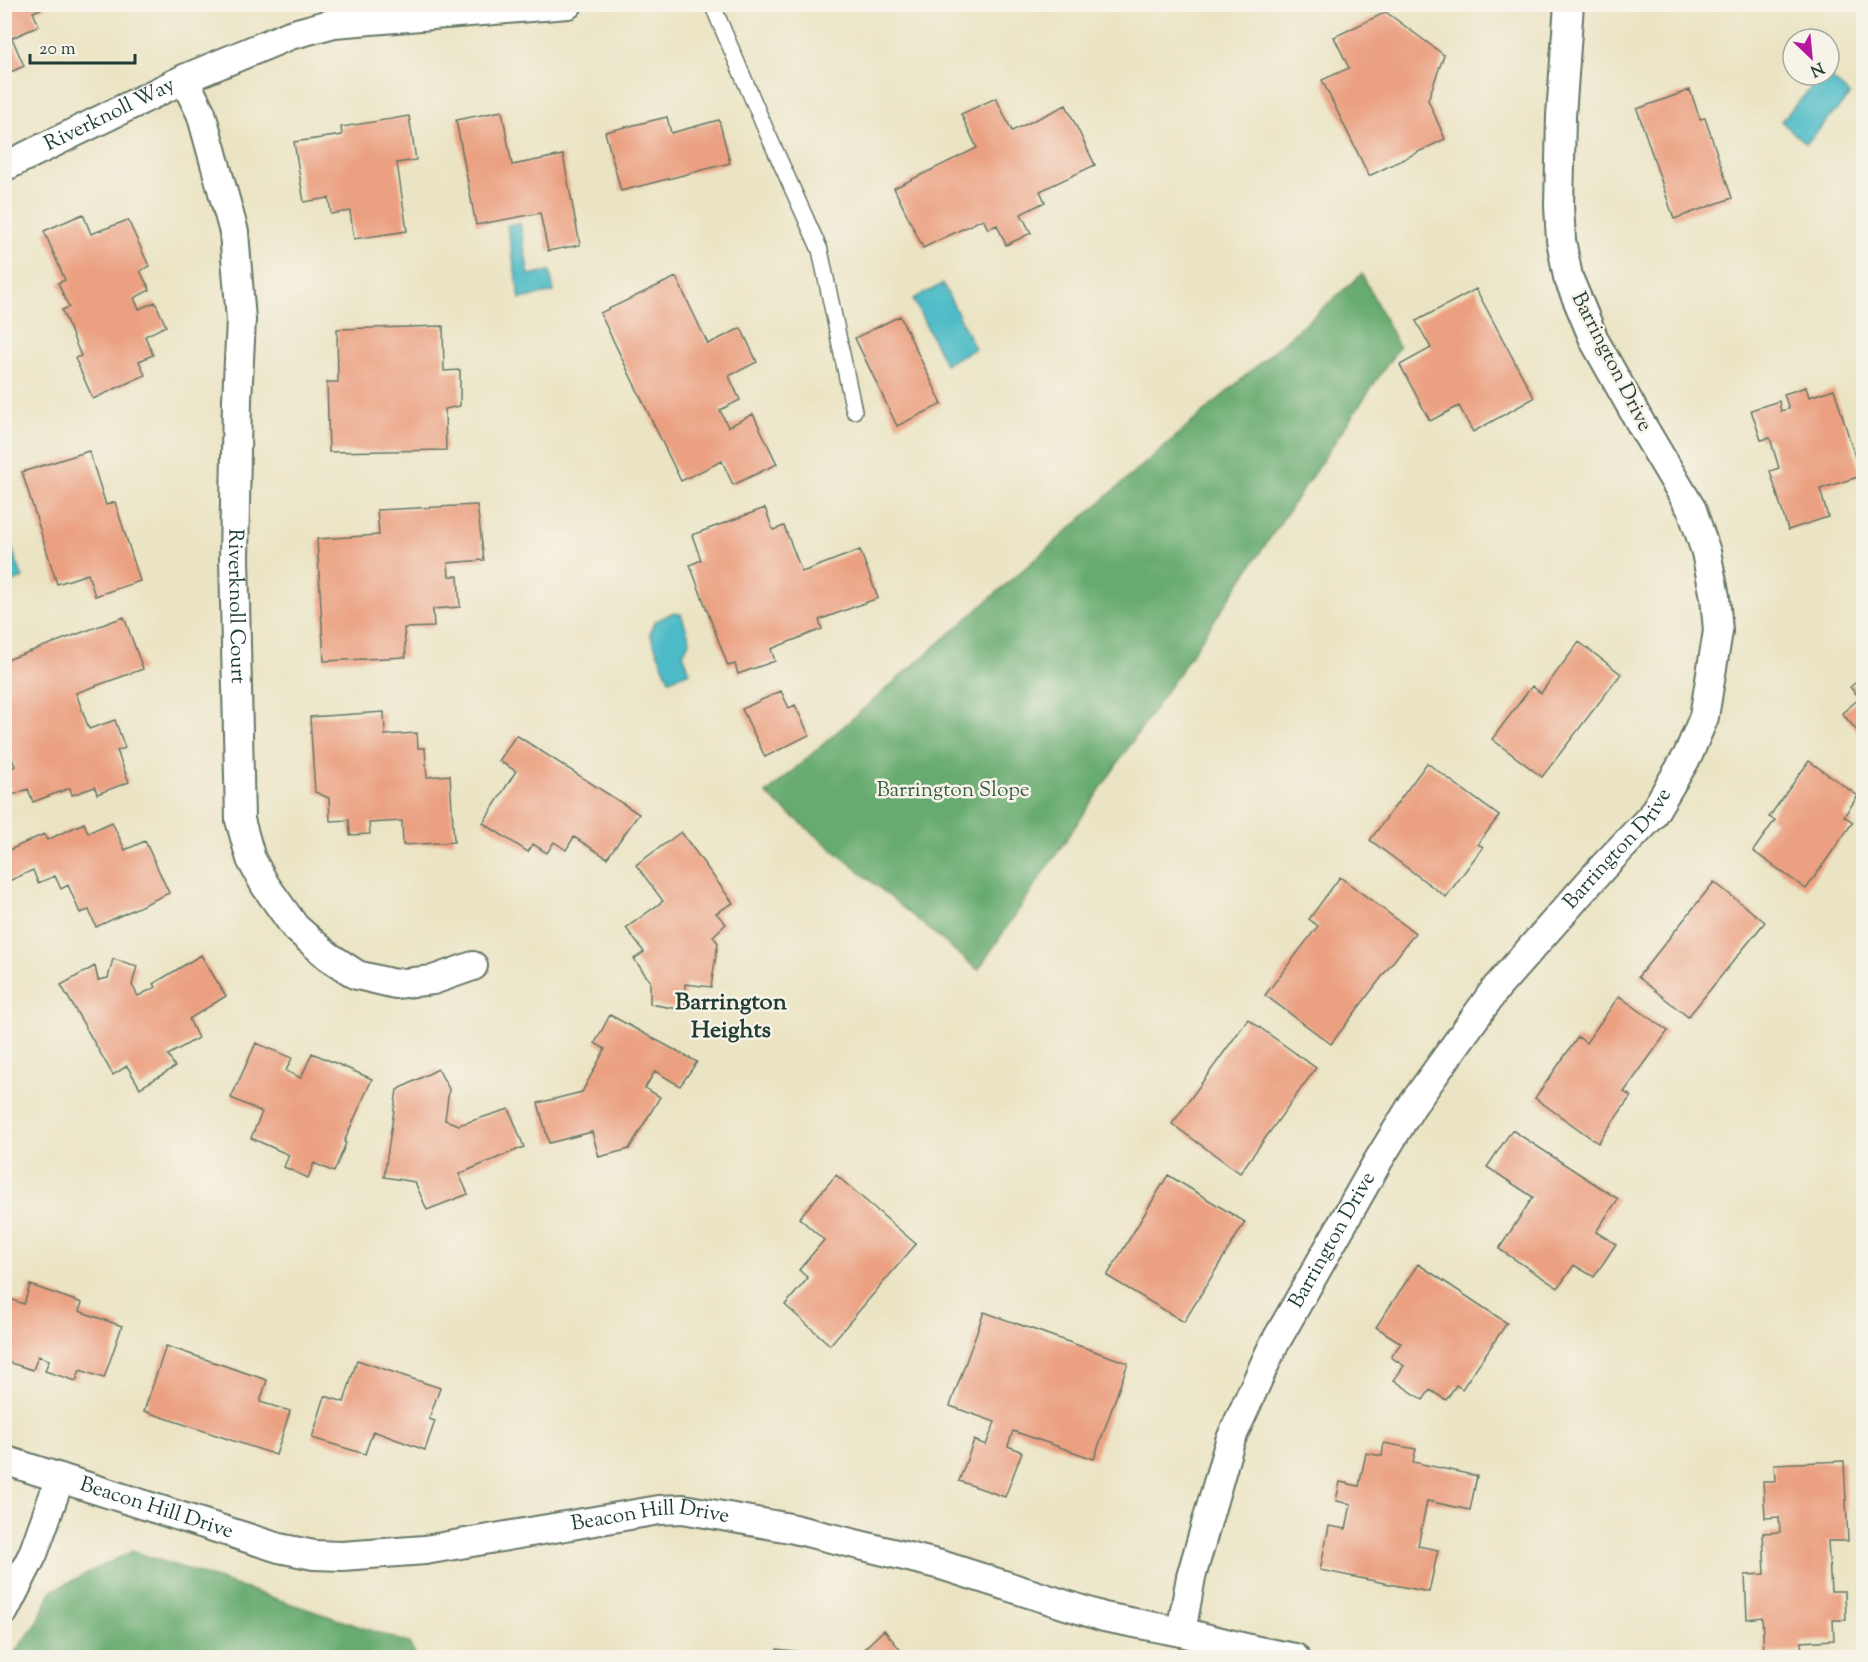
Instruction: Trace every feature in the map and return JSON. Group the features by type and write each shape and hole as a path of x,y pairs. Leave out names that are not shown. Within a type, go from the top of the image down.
{"street":[{"name":"Riverknoll Way","path":"4,167 184,79 290,35 334,23 568,4"},
{"name":"Barrington Drive","path":"1181,1632 1191,1576 1230,1441 1272,1348 1378,1161 1413,1104 1497,987 1603,867 1651,817 1688,755 1704,717 1718,631 1715,597 1706,552 1692,510 1595,342 1568,277 1561,240 1559,206 1561,116 1569,4"},
{"name":"Riverknoll Court","path":"184,79 201,113 234,232 241,320 234,557 239,788 240,820 251,859 265,885 295,927 328,956 357,975 395,984 433,980 473,966"},
{"name":"Beacon Hill Drive","path":"4,1460 279,1548 314,1555 342,1556 424,1550 659,1510 682,1509 749,1519 940,1565 1104,1617 1295,1658"},
{"path":"4,1611 33,1554 60,1478"}],"lane":[{"path":"712,4 820,250 854,411"}],"green space":[{"name":"Barrington Slope","path":"1362,274 1399,347 978,970 766,794"},
{"path":"132,1551 409,1643 416,1657 11,1657 36,1625 51,1591"}],"water":[{"path":"1812,87 1841,87 1850,95 1806,144 1781,121"},
{"path":"520,223 529,275 550,271 554,292 520,299 507,225"},
{"path":"943,284 975,349 945,364 913,299"},
{"path":"4,528 23,578 5,585 4,585"},
{"path":"672,613 681,614 690,640 683,654 690,672 669,680 650,634 654,622"}],"building":[{"path":"4,4 50,5 33,12 39,26 12,38 24,66 4,75"},
{"path":"1386,12 1444,55 1428,100 1445,139 1369,176 1322,80 1349,68 1334,37"},
{"path":"1690,90 1700,119 1705,118 1732,198 1674,219 1637,109"},
{"path":"996,98 1012,131 1066,105 1095,165 1040,191 1045,202 1021,214 1031,233 1006,245 997,225 988,229 983,219 923,248 894,188 977,148 961,114"},
{"path":"502,111 512,165 563,155 580,245 548,251 540,213 476,225 456,120"},
{"path":"409,116 416,160 397,163 407,231 354,239 350,211 331,214 329,198 304,202 294,142 342,135 341,127"},
{"path":"667,117 671,133 719,120 730,163 621,191 605,132"},
{"path":"83,214 91,234 128,220 149,266 140,271 150,290 134,298 139,309 155,302 166,326 145,336 153,355 139,361 145,375 93,399 75,358 81,356 62,310 69,307 58,283 65,280 44,231"},
{"path":"676,277 708,344 741,328 757,362 729,376 740,400 720,410 728,427 753,414 777,464 733,485 722,461 681,481 600,313"},
{"path":"1476,289 1534,398 1473,432 1459,406 1430,421 1400,365 1431,348 1416,321"},
{"path":"900,316 942,404 897,426 855,338"},
{"path":"443,326 444,371 460,370 460,406 445,409 446,450 329,452 327,382 338,382 337,329"},
{"path":"1806,387 1809,397 1834,389 1861,476 1820,489 1828,517 1788,530 1770,471 1779,468 1770,438 1761,440 1751,410 1779,401 1781,411 1789,409 1784,394"},
{"path":"89,451 106,505 115,502 140,581 95,596 88,574 57,584 22,472"},
{"path":"477,505 484,560 448,563 449,576 458,576 460,607 433,609 434,627 404,628 406,657 324,661 317,539 379,535 377,510"},
{"path":"765,508 773,530 784,526 802,572 860,550 878,598 819,620 822,629 771,649 775,661 738,674 735,664 728,666 690,565 701,560 692,535"},
{"path":"124,617 143,669 76,693 89,729 115,720 125,748 117,751 129,782 97,794 95,787 72,795 70,788 33,802 28,789 13,795 4,771 15,766 4,737 11,734 4,720 4,661"},
{"path":"1579,642 1621,674 1542,777 1492,739 1532,686 1541,693"},
{"path":"1864,676 1864,739 1842,713 1860,698 1850,687"},
{"path":"781,691 789,708 795,705 809,735 765,757 742,709"},
{"path":"384,712 385,735 417,733 418,748 425,748 427,777 450,775 454,842 403,845 402,821 369,823 370,834 350,835 349,820 330,821 329,798 315,792 310,717"},
{"path":"516,735 639,814 607,858 574,837 566,850 554,842 547,853 533,844 528,852 483,823 516,771 499,761"},
{"path":"1809,761 1858,796 1844,816 1853,822 1806,889 1753,851 1775,820 1769,817"},
{"path":"1427,763 1499,816 1478,844 1483,847 1446,897 1370,840"},
{"path":"112,822 125,850 145,841 169,893 96,927 89,910 80,913 68,885 61,889 55,876 38,883 33,870 9,881 5,872 5,852 44,834 47,840 84,823 88,833"},
{"path":"681,832 733,903 716,913 726,924 713,936 718,943 711,987 685,984 685,1010 650,1004 650,981 634,959 644,952 626,928 663,901 636,865"},
{"path":"1340,877 1415,933 1331,1044 1265,995 1318,926 1309,919"},
{"path":"1714,882 1765,922 1688,1017 1638,977"},
{"path":"201,955 226,996 189,1019 198,1038 168,1055 175,1067 140,1088 127,1066 113,1075 61,985 95,966 98,980 108,978 113,959 137,966 132,985 138,996 156,987 153,984"},
{"path":"1619,996 1668,1031 1624,1092 1631,1096 1598,1143 1535,1098 1578,1037 1586,1043"},
{"path":"610,1015 697,1062 680,1086 655,1071 645,1088 660,1097 629,1149 599,1157 592,1132 549,1143 538,1103 582,1092 605,1049 595,1043"},
{"path":"1248,1019 1316,1068 1240,1173 1172,1124"},
{"path":"256,1043 292,1058 286,1071 301,1078 312,1053 372,1079 344,1142 346,1143 334,1172 314,1163 308,1178 284,1167 289,1155 251,1138 262,1112 231,1098"},
{"path":"438,1069 449,1089 445,1120 459,1125 509,1109 524,1147 459,1174 468,1194 427,1210 415,1182 384,1177 397,1090"},
{"path":"1512,1130 1618,1199 1596,1232 1616,1244 1594,1277 1574,1265 1558,1288 1499,1249 1533,1197 1487,1167"},
{"path":"836,1175 916,1244 830,1345 785,1305 808,1278 799,1270 824,1240 799,1218"},
{"path":"1168,1175 1245,1222 1184,1322 1107,1276"},
{"path":"1418,1264 1507,1323 1462,1389 1456,1385 1446,1400 1430,1390 1423,1400 1394,1380 1404,1366 1391,1357 1401,1343 1376,1327"},
{"path":"30,1285 82,1303 79,1311 122,1326 104,1378 80,1370 76,1381 45,1371 49,1360 38,1356 33,1370 4,1361 4,1297 24,1304"},
{"path":"984,1312 1128,1363 1094,1459 1013,1431 1008,1446 1022,1452 1005,1497 959,1481 974,1440 986,1445 995,1422 950,1406"},
{"path":"166,1346 267,1380 260,1402 290,1411 276,1455 144,1411"},
{"path":"357,1360 440,1388 429,1419 435,1421 425,1450 373,1431 365,1454 312,1438 325,1396 344,1402"},
{"path":"1384,1443 1416,1449 1413,1462 1477,1476 1470,1510 1427,1501 1418,1546 1438,1550 1429,1592 1320,1570 1329,1526 1346,1529 1351,1504 1336,1501 1340,1482 1359,1486 1366,1453 1382,1456"},
{"path":"1844,1461 1848,1541 1828,1541 1831,1591 1845,1591 1846,1620 1833,1620 1834,1640 1801,1642 1802,1652 1764,1654 1762,1617 1747,1619 1745,1575 1765,1574 1763,1533 1780,1532 1779,1517 1765,1518 1763,1481 1775,1481 1774,1464"},
{"path":"884,1630 907,1658 854,1658"},
{"path":"777,1649 819,1654 819,1658 776,1658"}],"district":[{"name":"Barrington Heights","path":"731,1017"}]}
